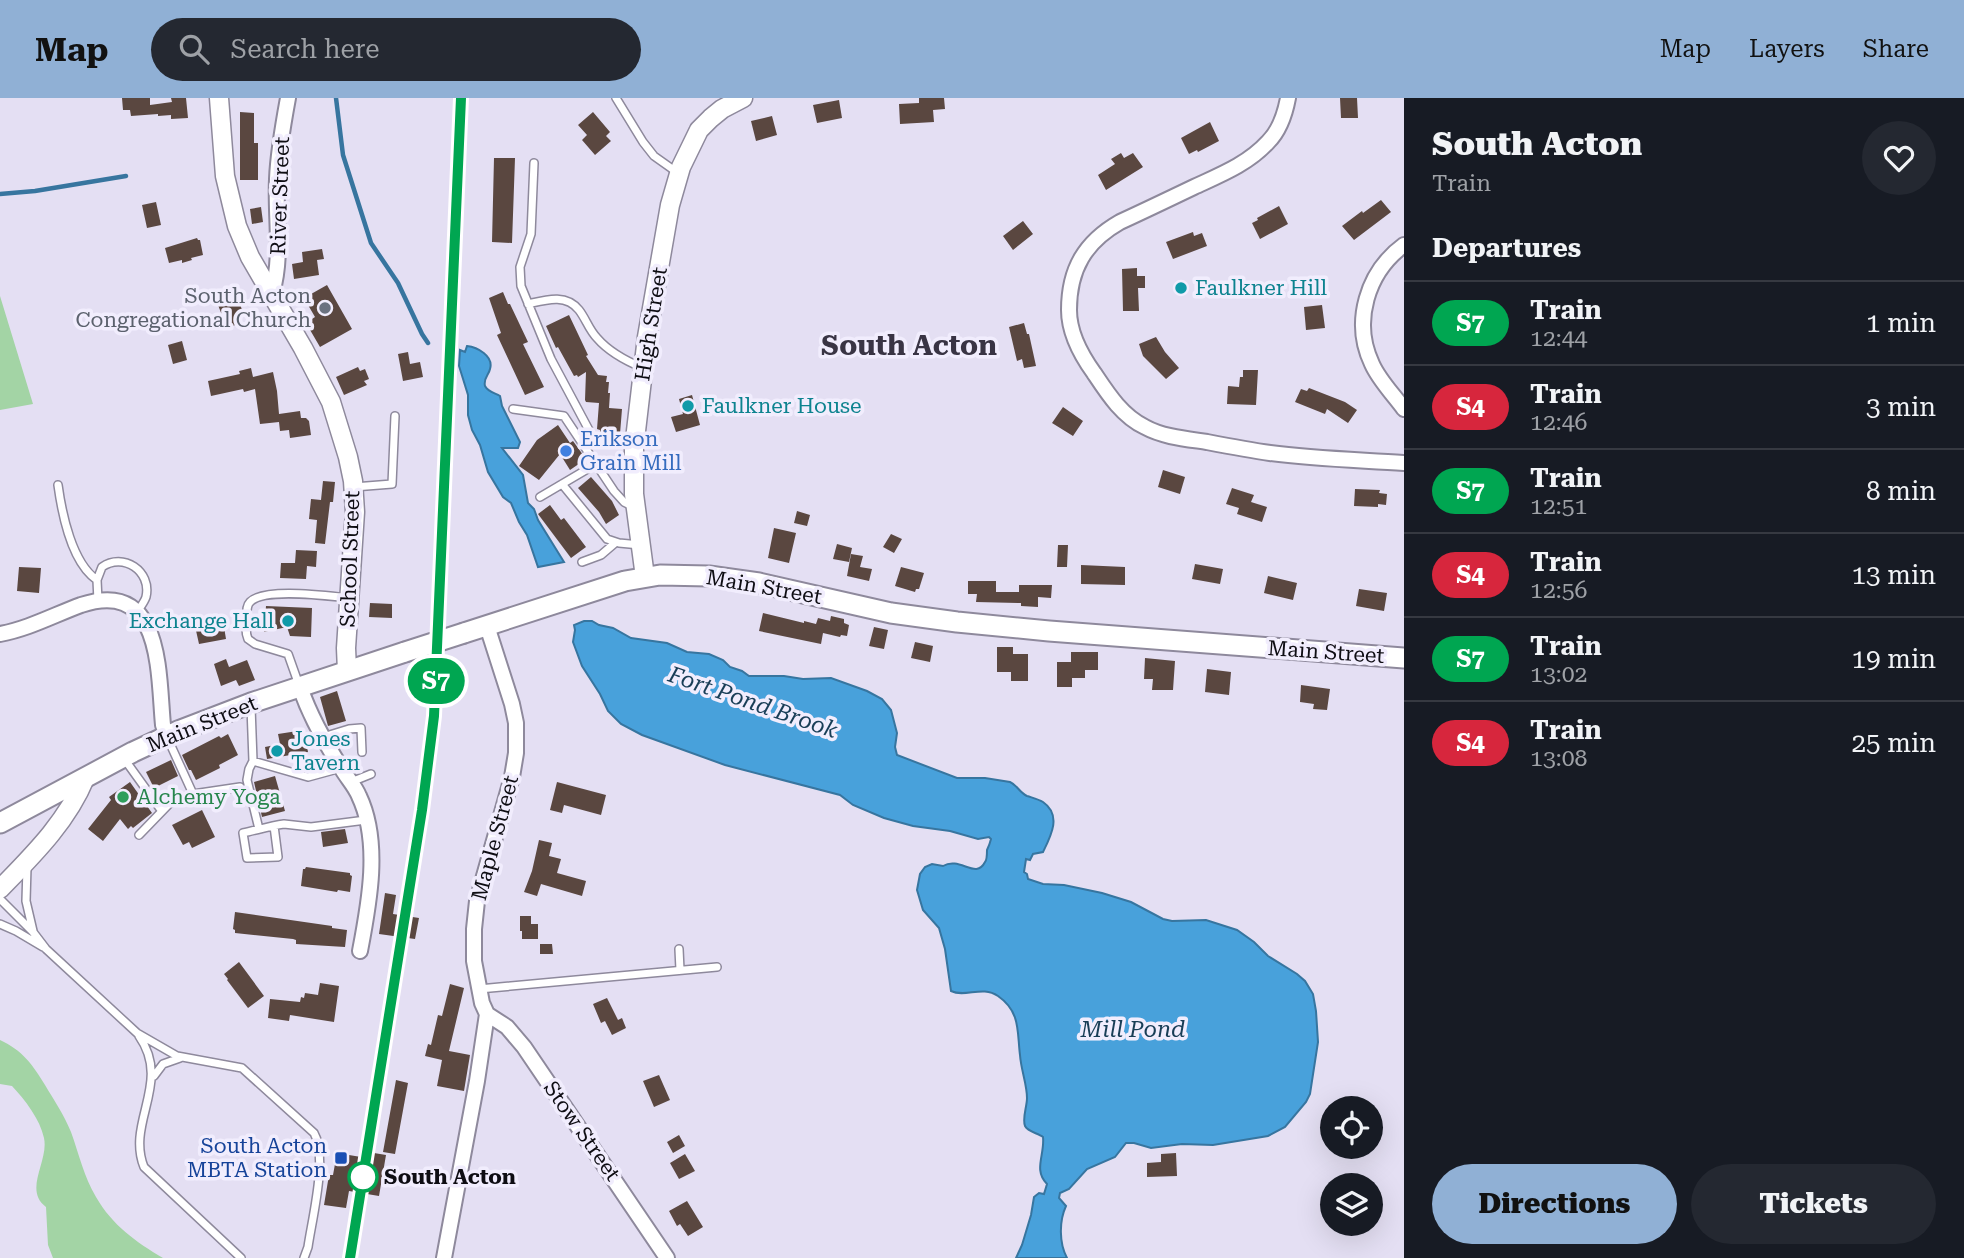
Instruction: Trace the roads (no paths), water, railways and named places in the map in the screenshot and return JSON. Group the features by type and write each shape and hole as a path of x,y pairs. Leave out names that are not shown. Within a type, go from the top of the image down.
{"main road":[{"name":"Main Street","path":"0,823 167,736 251,703 617,583 645,577 684,575 732,578 891,613 975,624 1404,658"}],"street":[{"name":"School Street","path":"219,98 223,162 232,211 246,249 303,348 333,408 344,442 353,487 354,518 347,671"},
{"name":"River Street","path":"272,293 278,257 278,165 288,98"},
{"name":"High Street","path":"645,577 633,480 634,448 647,337 670,205 679,173 699,130 722,109 743,98"},
{"path":"1287,98 1282,121 1276,132 1253,156 1231,170 1120,222 1089,245 1072,280 1069,317 1074,335 1086,363 1106,391 1124,412 1146,428 1165,435 1272,453 1404,463"},
{"path":"1404,245 1391,256 1376,276 1366,300 1363,325 1371,363 1404,409"},
{"path":"0,634 16,631 99,601 121,603 137,612 148,625 152,635 163,725 167,736"},
{"name":"Maple Street","path":"444,1258 487,1014 479,989 474,948 477,901 512,777 517,745 512,704 487,626"},
{"path":"300,687 323,737 361,801 366,820 371,870 360,951"},
{"path":"0,889 66,814 85,778"},
{"name":"Stow Street","path":"487,1014 507,1027 524,1048 667,1258"}],"lane":[{"path":"616,98 654,156 679,173"},
{"path":"534,163 531,234 520,272 521,286 551,359 590,432"},
{"path":"528,304 558,299 572,304 604,346 643,369"},
{"path":"513,410 565,416 621,499 636,507"},
{"path":"353,487 392,484 395,415"},
{"path":"540,497 596,464"},
{"path":"562,484 603,534 615,543 641,545"},
{"path":"58,485 62,509 75,549 89,574 97,580"},
{"path":"582,562 601,555 615,543"},
{"path":"99,601 97,580 102,567 109,563 127,563 144,575 147,587 144,601 137,612"},
{"path":"300,687 288,654 252,643 248,639 248,604 251,600 263,596 288,593 349,598"},
{"path":"251,703 253,761 247,780 259,829"},
{"path":"323,737 361,728 362,752"},
{"path":"167,736 193,794"},
{"path":"124,757 161,810"},
{"path":"253,761 308,778 341,768"},
{"path":"350,782 371,774"},
{"path":"139,835 170,803 193,794 240,787"},
{"path":"274,825 278,857 247,858 243,833 274,825 320,826 366,820"},
{"path":"28,860 25,891 33,932"},
{"path":"0,899 46,949 137,1033 182,1058 242,1068 311,1130 316,1136 320,1166 304,1258"},
{"path":"0,924 46,949"},
{"path":"679,949 680,970"},
{"path":"479,989 717,967"},
{"path":"137,1033 150,1055 152,1080 141,1140 144,1167 241,1258"},
{"path":"152,1080 163,1064 182,1058"}],"water":[{"path":"467,346 480,350 491,364 485,386 500,396 502,406 520,442 518,448 502,448 523,475 528,503 564,562 538,567 527,535 511,503 503,497 488,472 480,445 472,430 468,415 468,395 459,366 460,350 465,352"},
{"name":"Mill Pond","path":"584,621 613,628 631,638 667,643 687,652 709,654 749,676 831,678 867,691 882,699 891,710 897,733 897,755 957,778 985,778 1010,782 1025,795 1049,807 1053,819 1052,833 1043,852 1033,854 1030,860 1026,859 1024,872 1028,879 1043,884 1064,885 1102,893 1131,902 1163,919 1206,920 1237,930 1268,956 1297,974 1313,994 1318,1042 1310,1094 1306,1102 1285,1127 1268,1136 1213,1145 1182,1144 1151,1148 1126,1143 1115,1157 1087,1169 1069,1189 1060,1193 1059,1198 1066,1206 1061,1232 1062,1246 1067,1258 1016,1258 1031,1215 1034,1197 1039,1193 1044,1194 1047,1184 1040,1168 1043,1137 1028,1130 1024,1123 1027,1093 1016,1023 1011,1009 992,993 951,991 939,928 923,910 917,890 920,874 925,867 932,864 955,864 972,869 981,867 986,860 991,839 978,839 884,818 853,805 840,795 725,765 642,735 621,724 608,711 582,666 573,642 574,625"}],"waterway":[{"name":"Fort Pond Brook","path":"336,98 343,155 371,243 398,283 428,343"},
{"path":"0,194 126,176"}],"railway":[{"path":"350,1258 422,810 434,716 461,98"}],"train":[{"name":"S7","path":"350,1258 422,810 434,716 461,98"}],"place":[{"name":"Faulkner Hill","path":"1181,288"},
{"name":"South Acton Congregational Church","path":"325,308"},
{"name":"Faulkner House","path":"688,406"},
{"name":"Erikson Grain Mill","path":"566,451"},
{"name":"Exchange Hall","path":"288,621"},
{"name":"Jones Tavern","path":"277,751"},
{"name":"Alchemy Yoga","path":"123,797"},
{"name":"South Acton MBTA Station","path":"341,1158"},
{"name":"South Acton","path":"363,1177"}],"district":[{"name":"South Acton","path":"909,345"}]}
